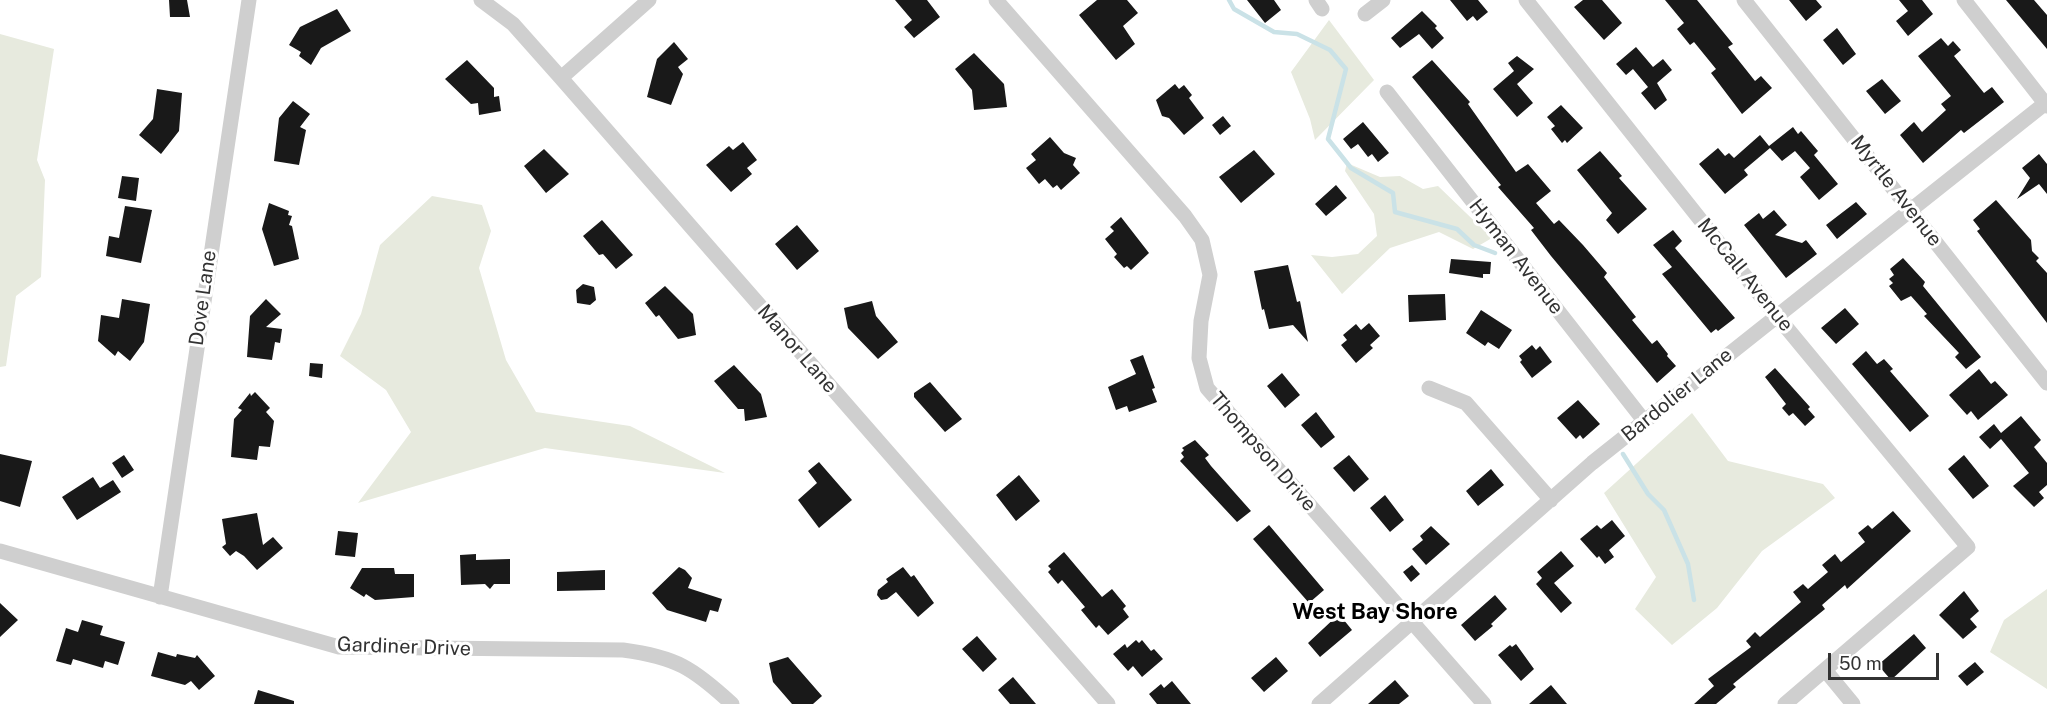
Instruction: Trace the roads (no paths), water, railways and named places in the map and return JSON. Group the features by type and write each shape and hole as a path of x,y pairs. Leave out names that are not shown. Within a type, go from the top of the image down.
{"street":[{"name":"Dove Lane","path":"160,597 249,0"},
{"name":"Manor Lane","path":"481,0 513,24 1108,704"},
{"path":"561,78 649,0"},
{"name":"Thompson Drive","path":"996,0 1185,216 1202,240 1210,276 1201,321 1199,358 1208,388 1484,704"},
{"path":"1365,14 1383,0"},
{"name":"McCall Avenue","path":"1526,0 1776,315 1968,547 1825,670"},
{"name":"Myrtle Avenue","path":"1744,0 2047,382"},
{"path":"1964,0 2046,104"},
{"name":"Hyman Avenue","path":"1387,92 1645,422"},
{"name":"Bardolier Lane","path":"1319,704 1592,463 1910,209 2046,104"},
{"path":"1429,388 1466,403 1551,500"},
{"name":"Gardiner Drive","path":"0,551 339,647 623,650 656,654 699,673 732,704"},
{"path":"1785,704 1825,670 1854,704"}],"waterway":[{"path":"1229,0 1234,9 1274,32 1297,34 1330,50 1346,69 1328,139 1351,168 1393,193 1395,212 1457,229 1474,245 1495,253"},
{"path":"1623,454 1648,494 1664,510 1688,564 1694,600"}],"district":[{"name":"West Bay Shore","path":"1375,612"}]}
